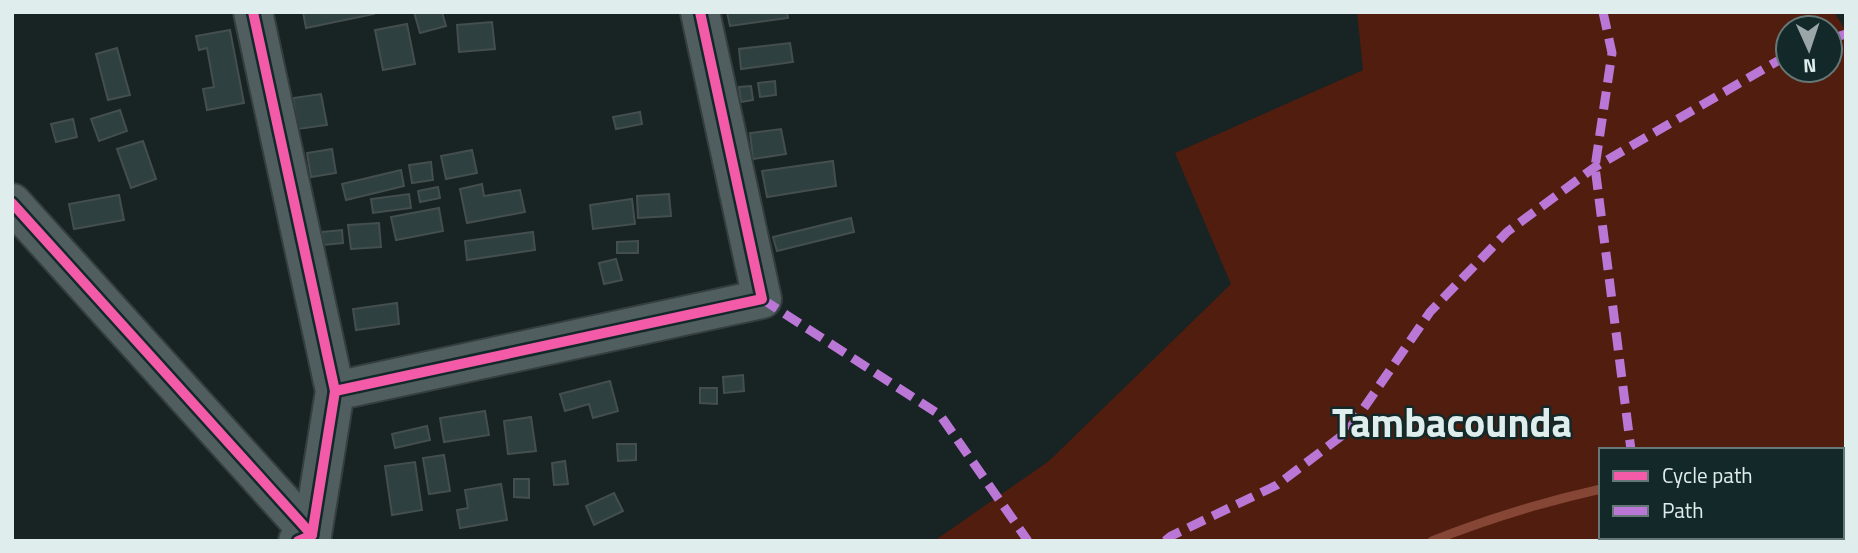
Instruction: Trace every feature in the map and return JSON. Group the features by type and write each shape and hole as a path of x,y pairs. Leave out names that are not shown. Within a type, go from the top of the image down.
{"street":[{"path":"253,12 335,391 305,538"},
{"path":"335,391 762,299 700,12"},
{"path":"12,203 305,538"}],"shaded area":[{"path":"1357,12 1834,12 1835,14 1774,14 1774,84 1844,84 1844,28 1846,541 934,541 1049,461 1231,284 1175,153 1363,70"}],"building":[{"path":"303,12 374,12 374,14 306,28"},
{"path":"414,12 442,12 446,26 420,33"},
{"path":"727,12 787,12 788,18 730,26"},
{"path":"492,22 495,49 459,52 457,25"},
{"path":"407,24 415,64 383,70 375,30"},
{"path":"230,30 244,103 207,110 203,89 214,87 207,48 199,50 196,36"},
{"path":"790,43 793,62 741,69 739,49"},
{"path":"117,48 130,95 108,100 96,54"},
{"path":"775,81 776,95 760,97 758,83"},
{"path":"751,86 753,100 741,102 739,87"},
{"path":"321,94 327,125 298,129 293,98"},
{"path":"120,110 127,131 99,141 91,119"},
{"path":"640,112 642,124 616,129 613,117"},
{"path":"73,119 77,137 56,142 51,124"},
{"path":"781,129 786,154 753,159 750,133"},
{"path":"143,141 156,179 131,188 117,149"},
{"path":"332,149 336,173 311,177 307,153"},
{"path":"472,150 477,173 446,179 441,156"},
{"path":"833,161 836,186 767,197 762,171"},
{"path":"431,162 433,180 412,183 409,165"},
{"path":"401,170 404,186 346,200 342,184"},
{"path":"482,184 484,196 520,190 525,212 467,223 460,189"},
{"path":"438,187 440,198 420,202 418,191"},
{"path":"409,194 411,208 373,213 371,199"},
{"path":"669,194 671,216 638,218 637,196"},
{"path":"119,195 124,220 74,229 69,204"},
{"path":"632,199 635,224 593,229 590,205"},
{"path":"439,208 443,231 396,240 391,217"},
{"path":"851,218 854,232 777,251 773,237"},
{"path":"379,223 381,247 351,249 348,225"},
{"path":"342,230 343,243 323,245 322,232"},
{"path":"533,232 535,250 467,260 465,241"},
{"path":"638,241 638,253 617,253 617,242"},
{"path":"616,259 622,280 604,284 599,263"},
{"path":"397,303 399,324 356,330 353,309"},
{"path":"743,375 744,391 724,393 723,377"},
{"path":"610,381 618,411 593,418 589,404 565,411 560,394"},
{"path":"700,388 717,388 717,404 700,403"},
{"path":"485,411 489,435 444,442 440,418"},
{"path":"531,417 536,451 508,454 504,421"},
{"path":"427,426 430,440 395,448 392,434"},
{"path":"617,444 636,444 636,460 618,461"},
{"path":"444,455 450,491 429,494 423,458"},
{"path":"565,461 568,484 554,485 552,463"},
{"path":"415,462 422,510 392,515 385,466"},
{"path":"514,479 529,479 529,498 514,497"},
{"path":"501,484 507,520 460,528 457,510 468,508 465,490"},
{"path":"614,493 623,511 594,525 586,506"}],"waterway":[{"path":"1432,541 1515,512 1599,490"}],"marked path":[{"path":"1603,12 1612,53 1595,167 1631,448"},
{"path":"1165,541 1277,485 1348,431 1430,312 1507,232 1595,167 1774,63"},
{"path":"762,299 940,415 1028,541"}],"cycle path":[{"path":"253,12 335,391 312,535 298,541"},
{"path":"335,391 762,299 700,12"},
{"path":"12,203 312,535"}],"district":[{"name":"Tambacounda","path":"1452,423"}]}
